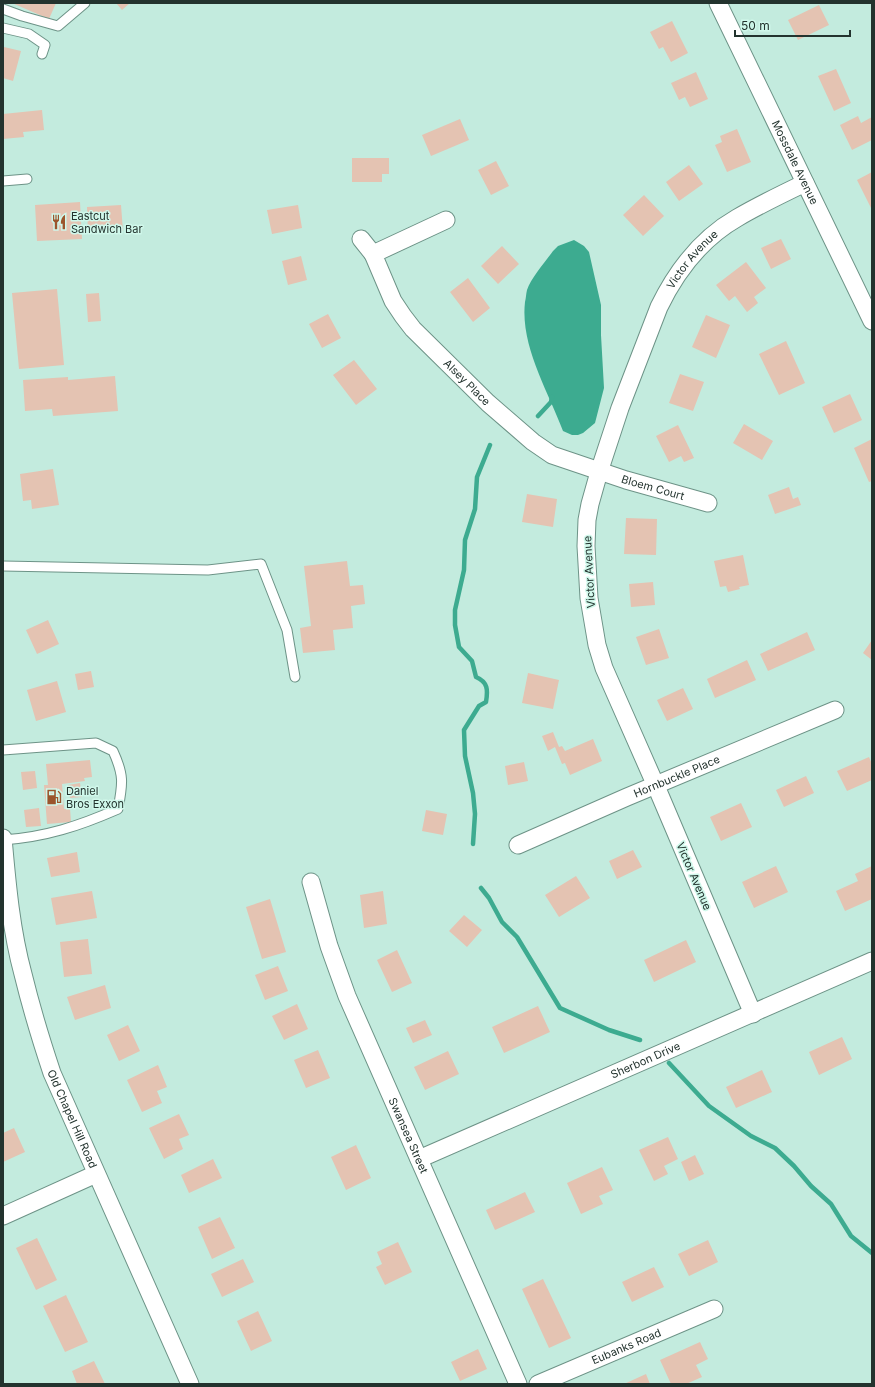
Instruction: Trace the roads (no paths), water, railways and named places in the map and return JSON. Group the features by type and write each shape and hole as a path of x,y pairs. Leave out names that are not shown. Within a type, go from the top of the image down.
{"street":[{"name":"Mossdale Avenue","path":"718,3 872,321"},
{"name":"Victor Avenue","path":"753,1014 604,668 597,645 589,598 586,546 588,515 599,472 620,408 659,308 666,294 682,268 700,247 723,227 759,205 805,183"},
{"path":"374,254 446,220"},
{"name":"Alsey Place","path":"361,238 374,254 393,301 402,316 413,329 488,403 533,442 552,455 599,472"},
{"name":"Bloem Court","path":"599,472 633,483 708,503"},
{"name":"Hornbuckle Place","path":"518,845 835,710"},
{"name":"Old Chapel Hill Road","path":"3,839 11,915 24,980 52,1073 190,1384"},
{"name":"Swansea Street","path":"311,882 322,925 337,971 518,1384"},
{"name":"Sherbon Drive","path":"419,1159 872,961"},
{"path":"3,1216 96,1174"},
{"name":"Eubanks Road","path":"538,1384 714,1309"}],"lane":[{"path":"3,9 58,26 85,3"},
{"path":"3,28 29,34 45,45 42,54"},
{"path":"3,181 27,179"},
{"path":"3,566 208,570 261,564 287,630 295,677"},
{"path":"3,750 96,743 113,751 120,767 122,785 118,809 88,822 62,830 28,838 3,839"}],"waterway":[{"path":"538,416 551,402 552,397"},
{"path":"473,844 475,814 473,793 465,756 464,730 479,706 486,702 487,690 483,681 476,677 472,661 459,647 455,625 455,610 464,570 465,540 475,509 477,477 490,445"},
{"path":"481,888 489,898 502,922 517,937 560,1008 609,1030 640,1040"},
{"path":"669,1063 709,1106 751,1136 775,1148 794,1166 811,1186 831,1204 851,1236 872,1253"}],"place":[{"name":"Eastcut Sandwich Bar","path":"59,222"},
{"name":"Daniel Bros Exxon","path":"54,797"}]}
